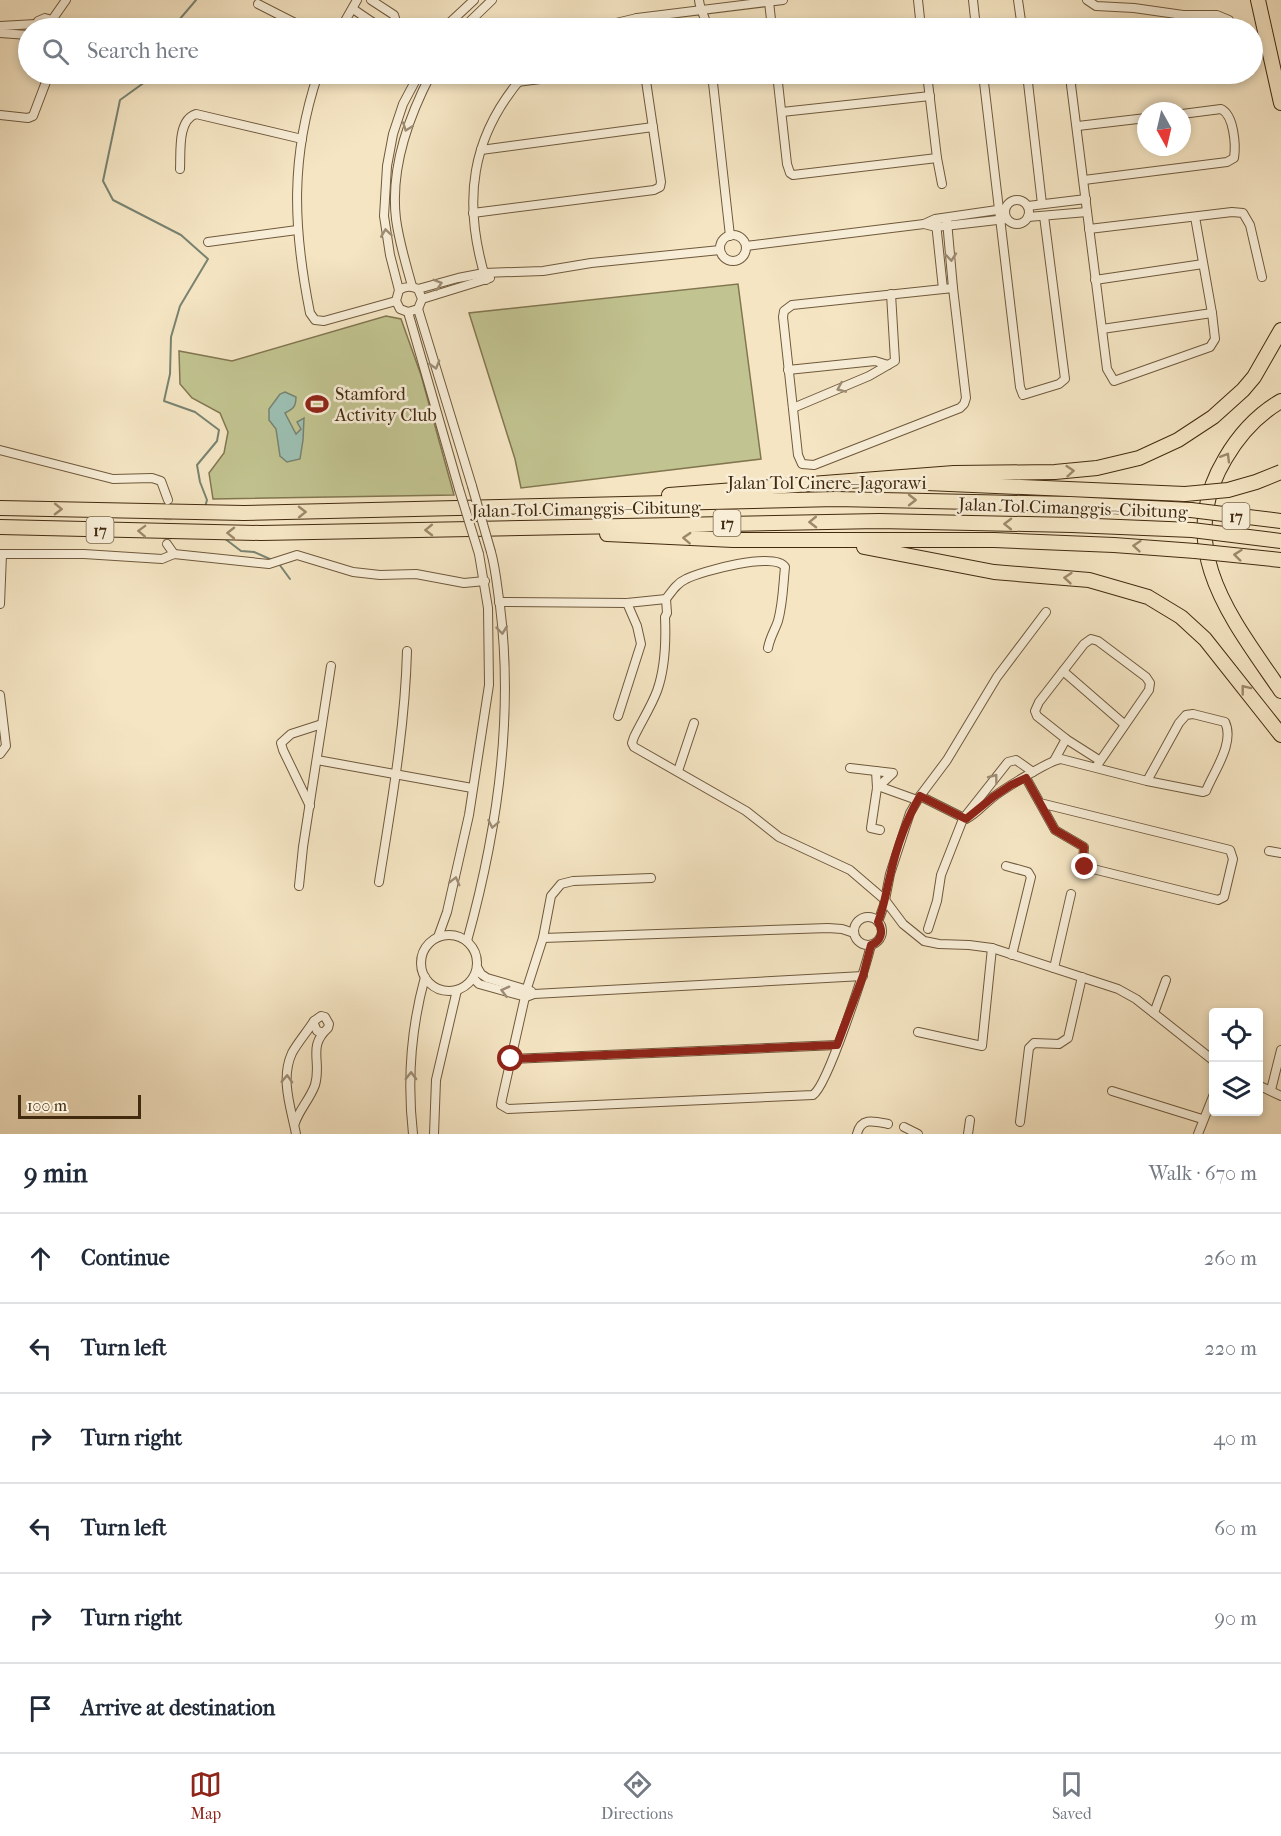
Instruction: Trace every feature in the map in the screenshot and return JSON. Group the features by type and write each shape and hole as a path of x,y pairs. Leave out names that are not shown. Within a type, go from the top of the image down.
{"highway":[{"path":"1258,0 1262,18"},
{"path":"1263,22 1281,103"},
{"path":"517,507 954,473 1055,472 1097,468 1139,458 1178,440 1213,417 1254,377 1281,330"},
{"path":"1281,400 1253,422 1235,442 1219,469 1204,510 1204,544 1215,585 1228,611 1281,691"},
{"path":"865,479 1185,494 1228,490 1256,482 1281,471"},
{"name":"Jalan Tol Cinere–Jagorawi","path":"517,507 836,499 1070,504 1191,510 1281,521"},
{"name":"Jalan Tol Cimanggis–Cibitung","path":"0,508 244,513 517,507"},
{"name":"Jalan Tol Cimanggis–Cibitung","path":"0,527 261,533 879,521 1192,530 1281,541"},
{"path":"494,529 733,540 994,540 1114,544 1281,560"},
{"path":"830,540 994,572 1089,580 1148,597 1181,617 1205,639 1281,735"}],"street":[{"path":"53,18 66,0"},
{"path":"347,18 357,0"},
{"path":"371,0 394,15 395,18"},
{"path":"455,18 474,0"},
{"path":"473,18 492,0"},
{"path":"699,0 706,18"},
{"path":"705,12 710,0"},
{"path":"637,18 705,12 783,0"},
{"path":"918,0 920,18"},
{"path":"973,0 975,18"},
{"path":"1018,0 1021,18"},
{"path":"1087,0 1096,6 1134,8 1183,15 1217,15 1224,18"},
{"path":"769,2 771,18"},
{"path":"258,4 285,18"},
{"path":"352,9 366,18"},
{"path":"0,26 18,26"},
{"path":"0,33 18,34"},
{"path":"0,115 28,118 33,116 45,84"},
{"path":"315,84 308,105 302,139 296,204 297,230 310,313 315,320 324,321 396,301"},
{"path":"414,84 403,104 393,134 384,199 386,231 399,290 396,301 400,309 408,312 418,309"},
{"path":"422,299 415,288 398,230 395,198 404,136 426,84"},
{"path":"485,277 476,240 473,213 474,178 481,150 494,116 516,84"},
{"path":"473,213 657,189 661,182 647,84"},
{"path":"713,84 730,236"},
{"path":"778,84 787,164 793,175 936,158"},
{"path":"928,84 936,158 942,184"},
{"path":"984,84 1003,219 1020,387 1021,393 1026,395 1059,384 1065,379 1044,216"},
{"path":"1028,84 1042,204"},
{"path":"1072,84 1095,280 1109,375 1114,381 1210,347 1215,339 1195,217"},
{"path":"782,112 930,96"},
{"path":"1084,180 1227,162 1234,158 1230,118 1226,111 1221,109 1191,113"},
{"path":"180,169 185,122 190,116 196,114 302,139"},
{"path":"1078,126 1137,119"},
{"path":"481,150 653,127"},
{"path":"746,246 936,223 1001,210 1012,200 1018,200 1028,206 1086,199"},
{"path":"947,221 1003,219 1018,225 1028,217 1028,206"},
{"path":"1028,217 1087,212"},
{"path":"1089,229 1232,212 1243,213 1250,225 1262,277"},
{"path":"947,221 966,398 964,404 960,408 814,465 802,464 798,455 783,317 788,307 953,288"},
{"path":"936,223 943,289"},
{"path":"208,242 297,230"},
{"path":"730,236 740,237 746,246 743,256 733,261 726,259 720,250 722,241 730,236"},
{"path":"467,941 483,878 498,797 505,672 496,571 492,552 418,309 422,299 499,273 543,271 591,263 720,250"},
{"path":"1095,280 1203,264"},
{"path":"399,290 458,278 485,277"},
{"path":"793,408 869,376 894,361 891,294"},
{"path":"408,312 479,554 488,608 490,673 485,715 457,874 438,937 427,947 422,957 425,977 438,989 457,990 466,986 473,978 477,967 474,949 467,941 452,935 438,937"},
{"path":"1102,329 1212,314"},
{"path":"788,370 875,361 888,365"},
{"path":"0,450 113,479 152,478 160,481 168,500"},
{"path":"167,544 174,554"},
{"path":"0,604 1,554 84,554 162,559 174,554 276,563 297,555 333,568 353,572 380,575 416,574 464,583 485,581"},
{"path":"768,648 783,600 785,567 782,563 772,561 742,563 685,579 676,585 666,599 667,613 660,679 656,693 632,744 746,811 779,837 850,870 885,900 903,924 924,941 935,944 992,948 1118,989 1154,1013 1209,1057"},
{"path":"499,602 627,603 666,599"},
{"path":"618,716 641,644 637,626 627,603"},
{"path":"878,922 910,813 947,760 997,677 1046,612"},
{"path":"1094,639 1146,676 1150,683 1149,690 1098,763 1037,716 1035,711 1039,702 1084,644 1094,639"},
{"path":"378,882 396,774 406,689 407,651"},
{"path":"299,886 331,666"},
{"path":"1063,671 1124,724"},
{"path":"0,694 6,746 0,754"},
{"path":"878,787 919,798 963,819 968,819 993,797 1055,759 1098,763 1147,781 1200,792 1206,791 1226,744 1228,731 1226,722 1193,714 1186,715 1179,723 1147,781"},
{"path":"678,771 694,723"},
{"path":"310,807 281,743 291,734 322,724"},
{"path":"1055,759 1066,739"},
{"path":"317,760 472,788"},
{"path":"928,929 937,901 941,875 963,819 1008,762 1016,760 1033,772"},
{"path":"850,768 893,774 878,787"},
{"path":"876,771 878,787 871,828 880,830"},
{"path":"1026,778 1040,803 1057,833 1084,847 1083,862 1087,868 1218,900 1224,897 1233,859 1230,850 1040,803"},
{"path":"1269,851 1281,853"},
{"path":"1006,866 1028,872 1031,877 1012,955"},
{"path":"651,878 581,880 561,884 551,896 543,938 501,1103 503,1108 808,1097 818,1092 863,976 871,945"},
{"path":"1054,968 1071,894"},
{"path":"870,917 878,922 882,931 879,940 871,945 858,941 854,933 856,923 870,917"},
{"path":"543,938 828,928 854,933"},
{"path":"918,1032 982,1046 992,948"},
{"path":"477,967 487,978 529,993"},
{"path":"473,978 479,984 529,993 863,976"},
{"path":"413,1134 412,1056 417,1008 425,977"},
{"path":"1020,1122 1029,1048 1034,1043 1059,1044 1068,1038 1082,977"},
{"path":"1154,1013 1166,980"},
{"path":"434,1134 436,1080 457,990"},
{"path":"295,1123 314,1086 317,1072 316,1044 321,1032 328,1028 328,1020 321,1017 315,1021 292,1053 287,1071 288,1096 296,1134"},
{"path":"315,1021 315,1028 321,1032"},
{"path":"303,1037 316,1044"},
{"path":"511,1059 837,1045"},
{"path":"1271,1090 1281,1050"},
{"path":"1263,1087 1281,1096"},
{"path":"1112,1091 1202,1119"},
{"path":"1198,1134 1209,1104"},
{"path":"968,1134 970,1119"},
{"path":"857,1134 864,1122 873,1120 888,1124"},
{"path":"904,1127 918,1134"}],"green space":[{"path":"738,284 761,459 521,488 515,459 469,313"},
{"name":"Stamford Activity Club","path":"386,316 401,319 421,375 454,495 213,499 209,473 224,453 228,432 220,413 192,398 180,384 179,351 232,361"}],"shaded area":[{"path":"285,392 296,397 294,407 285,413 296,434 301,429 297,422 304,418 300,459 287,462 280,456 276,429 269,420 269,409 280,394"}],"waterway":[{"path":"181,18 196,0"},
{"path":"142,84 120,100 103,181 113,200 181,235 208,259 180,306 171,337 170,374 164,401 195,412 219,430 217,441 197,465 207,500 205,507"},
{"path":"224,538 241,551 254,552 272,560"},
{"path":"279,564 290,579"}],"tunnel":[{"path":"167,544 168,510"}],"place":[{"name":"Stamford Activity Club","path":"317,404"}],"route":[{"path":"511,1059 837,1045 863,976 871,945 876,943 881,936 881,926 878,922 890,874 910,813 920,796 963,819 968,819 993,797 1026,778 1055,830 1084,847 1085,867"}]}
